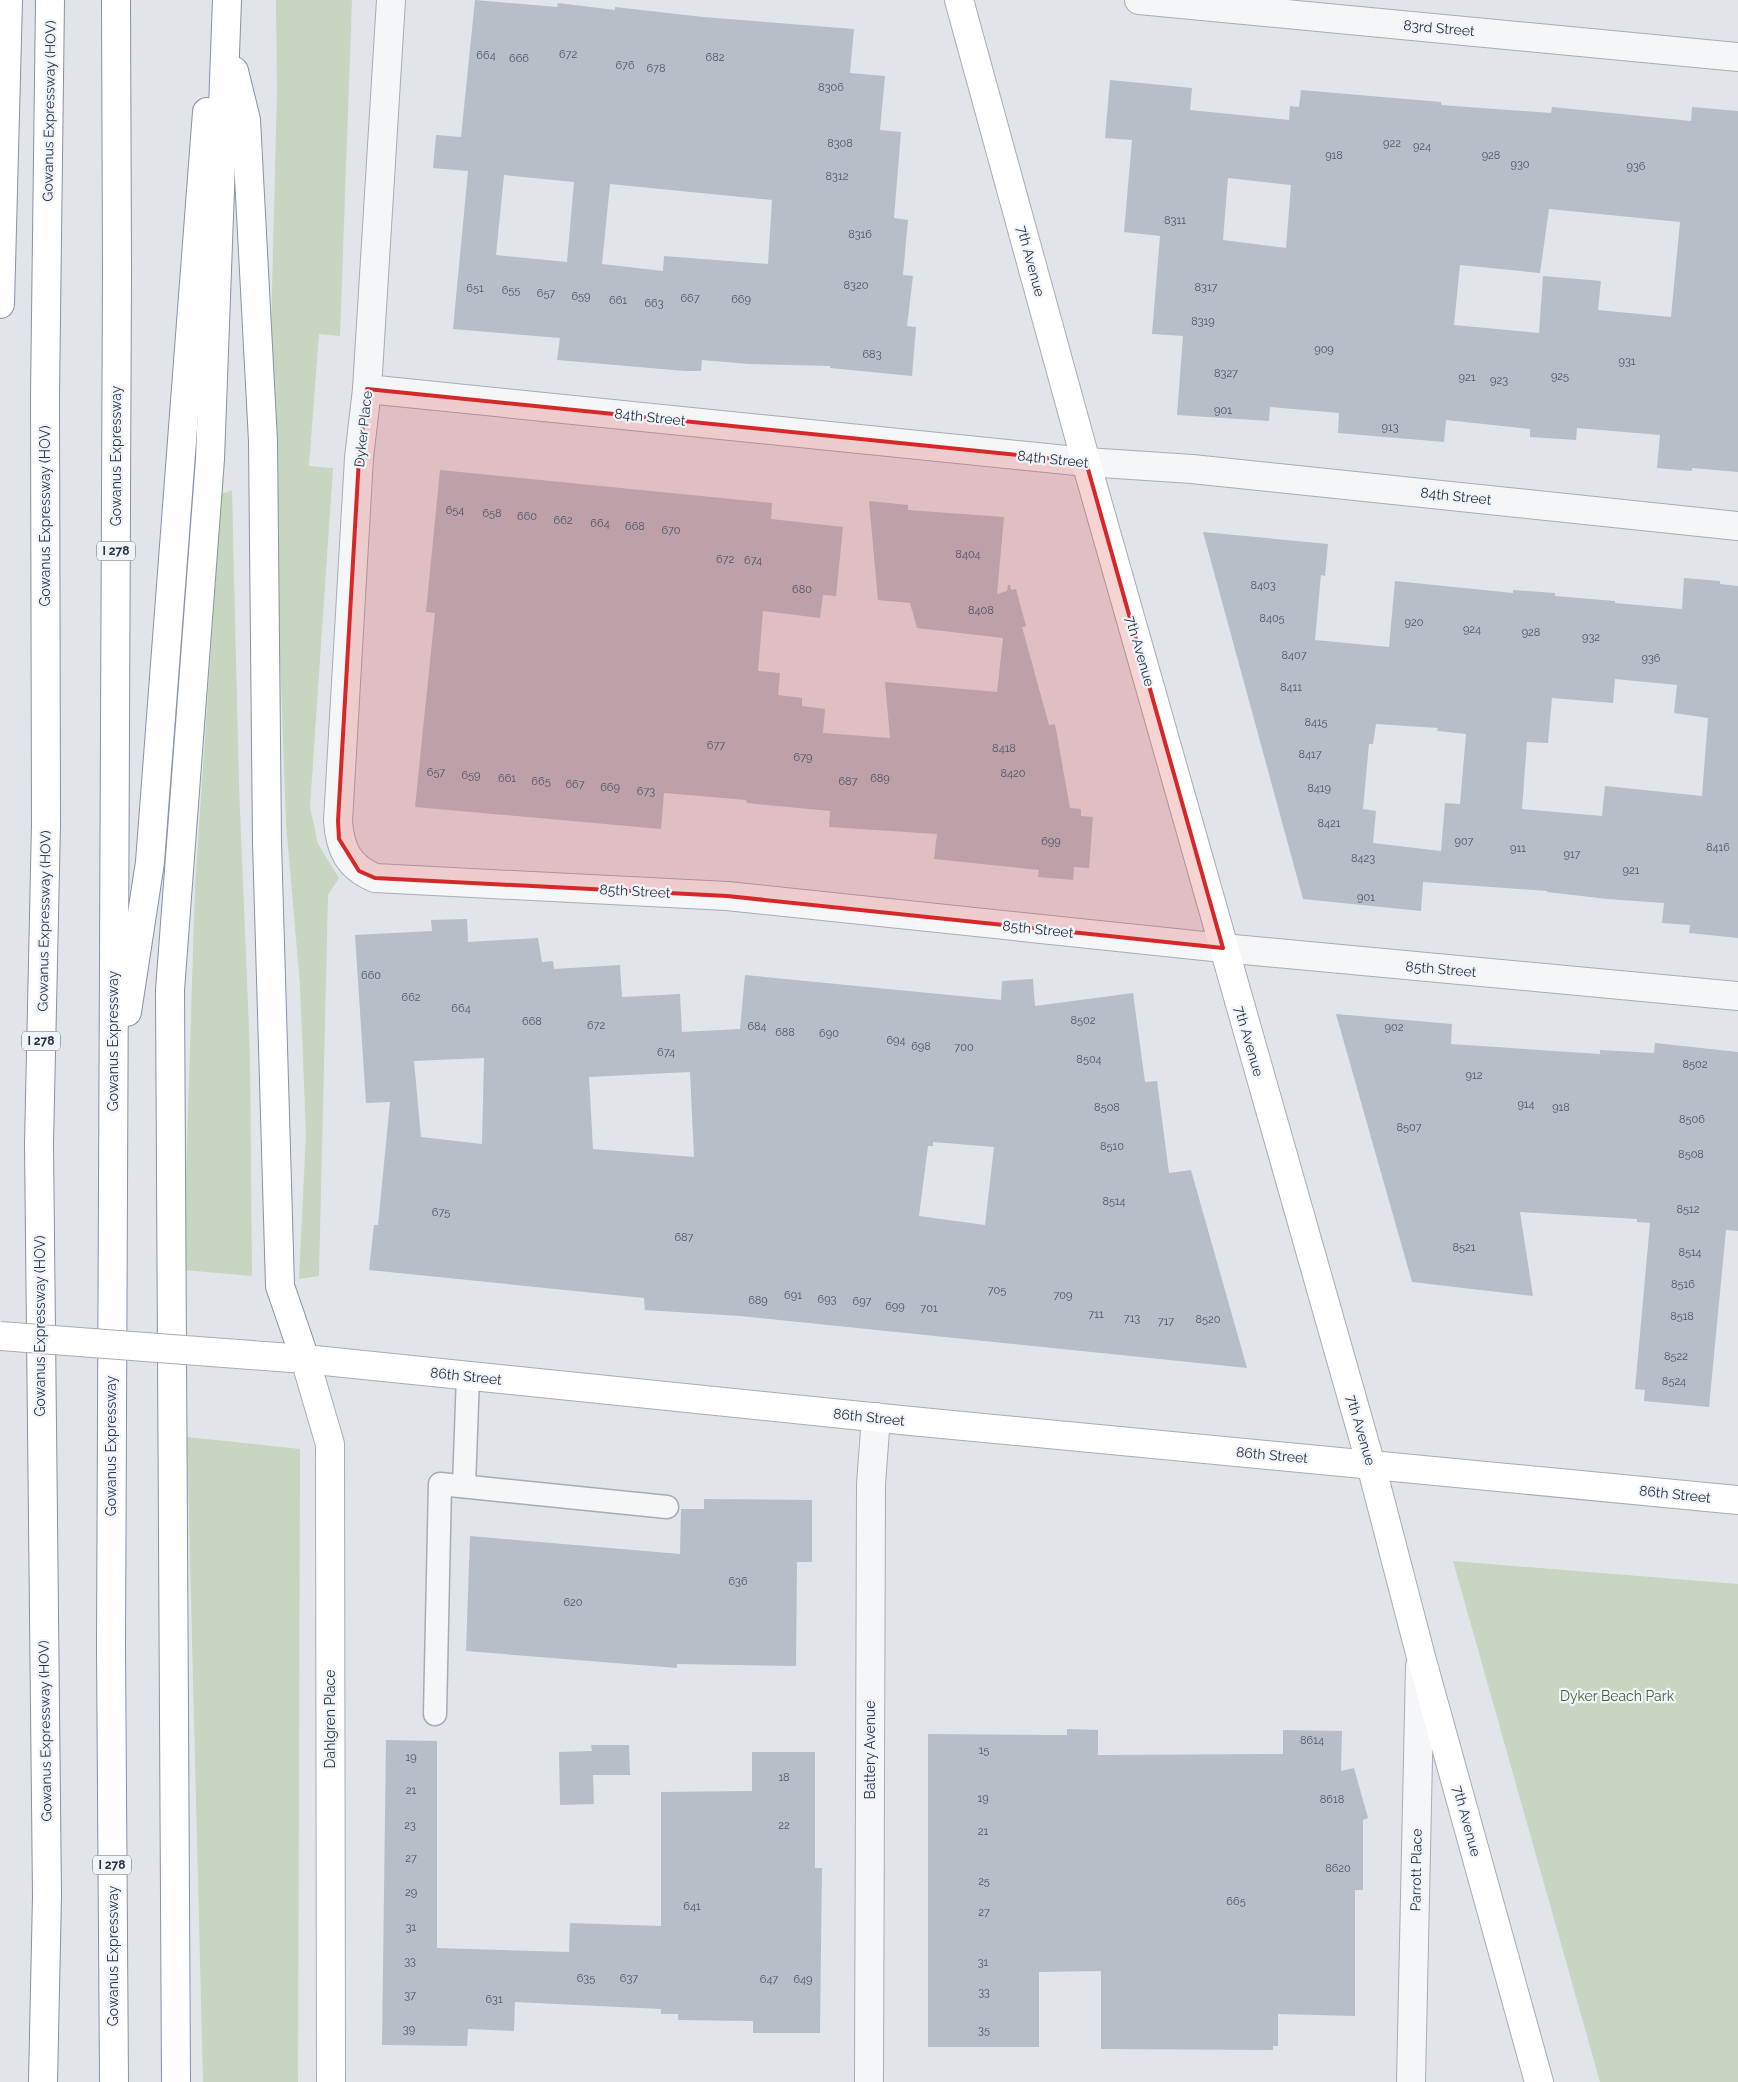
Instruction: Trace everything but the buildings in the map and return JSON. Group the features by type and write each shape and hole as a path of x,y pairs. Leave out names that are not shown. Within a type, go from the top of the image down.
{"main road":[{"path":"0,304 8,0"},
{"name":"Gowanus Expressway (HOV)","path":"43,2082 47,1896 39,1144 46,824 45,396 50,0"},
{"name":"Gowanus Expressway","path":"114,2082 111,1657 117,271 116,0"},
{"path":"176,2082 170,990 210,459 227,0"},
{"name":"7th Avenue","path":"959,0 1086,462 1371,1465 1421,1658 1539,2082"},
{"path":"113,1102 150,862 205,119 226,38"},
{"name":"Dahlgren Place","path":"226,38 246,120 262,441 267,842 280,1286 305,1359 330,1444 332,2082"},
{"name":"86th Street","path":"0,1336 305,1359 876,1417 1738,1500"}],"street":[{"name":"Dyker Place","path":"347,856 339,839 338,821 359,458 367,389 391,0"},
{"name":"83rd Street","path":"1139,0 1738,57"},
{"name":"84th Street","path":"367,389 1086,462 1192,469 1738,526"},
{"name":"85th Street","path":"347,856 359,871 375,878 727,896 1223,948 1738,996"},
{"name":"Battery Avenue","path":"869,2082 870,1484 876,1417"},
{"name":"Parrott Place","path":"1411,2082 1421,1658"}],"lane":[{"path":"464,1486 468,1376"},
{"path":"435,1714 440,1484 666,1506"}],"highlighted area":[{"path":"367,389 1086,462 1223,948 727,896 375,878 359,871 339,839 338,821 359,458"}],"green space":[{"path":"276,0 352,0 340,336 319,334 309,466 333,468 310,807 318,844 339,878 328,895 319,1276 299,1279 306,1134 300,985 286,824 270,370 277,91"},
{"path":"232,490 239,786 250,1053 252,1276 183,1270 195,888 221,494"},
{"path":"187,1437 300,1449 298,2082 203,2082"},
{"name":"Dyker Beach Park","path":"1453,1561 1738,1584 1738,2082 1600,2082"}]}
